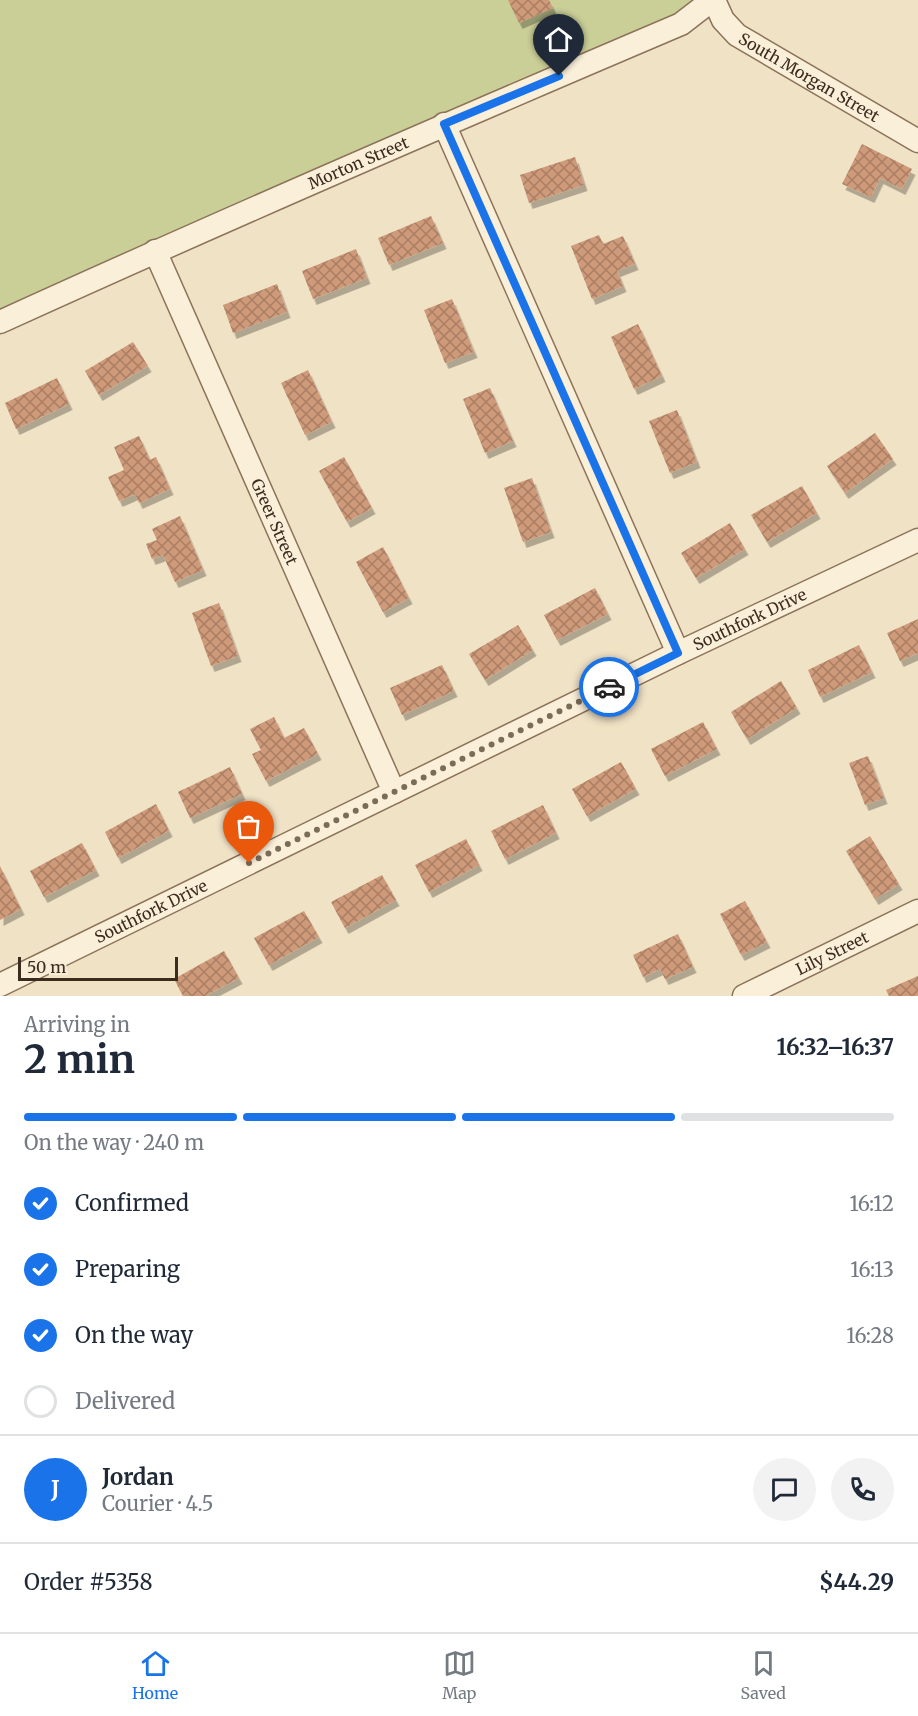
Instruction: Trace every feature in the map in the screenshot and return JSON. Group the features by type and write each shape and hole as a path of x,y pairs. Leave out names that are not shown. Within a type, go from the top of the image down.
{"street":[{"name":"Morton Street","path":"0,322 444,124 681,24 713,0"},
{"name":"South Morgan Street","path":"713,0 723,20 736,35 918,141"},
{"path":"444,124 678,653"},
{"name":"Greer Street","path":"155,251 394,792"},
{"name":"Southfork Drive","path":"0,985 678,653 918,540"},
{"name":"Lily Street","path":"744,996 918,911"}],"green space":[{"path":"0,0 712,0 0,312"}],"building":[{"path":"508,0 549,0 553,8 519,23"},
{"path":"862,144 912,169 902,189 880,178 871,197 842,184"},
{"path":"575,157 584,185 529,203 520,175"},
{"path":"431,216 443,243 389,265 378,238"},
{"path":"599,235 603,244 623,236 635,264 617,271 623,286 592,299 571,246"},
{"path":"356,249 367,278 313,299 302,271"},
{"path":"277,284 287,312 233,333 223,305"},
{"path":"452,299 474,352 445,363 424,310"},
{"path":"638,324 662,376 634,389 611,337"},
{"path":"133,342 148,366 99,395 85,371"},
{"path":"308,370 332,422 305,435 281,383"},
{"path":"57,378 69,404 16,429 5,403"},
{"path":"490,388 513,441 485,453 463,399"},
{"path":"677,410 697,462 670,473 649,421"},
{"path":"875,433 893,459 845,493 827,466"},
{"path":"139,436 150,460 156,457 170,489 139,503 135,494 119,501 108,477 124,470 114,447"},
{"path":"344,457 372,508 347,522 319,471"},
{"path":"532,478 551,532 523,542 504,488"},
{"path":"802,486 817,513 767,542 751,515"},
{"path":"180,516 203,570 175,582 163,555 152,559 146,544 157,540 152,529"},
{"path":"730,523 745,549 696,578 681,553"},
{"path":"383,547 409,598 383,612 356,562"},
{"path":"595,588 608,614 557,640 544,615"},
{"path":"219,603 238,656 211,666 192,613"},
{"path":"918,619 918,653 900,661 887,633"},
{"path":"518,625 533,650 485,680 469,654"},
{"path":"859,645 872,672 820,697 808,670"},
{"path":"442,665 454,691 402,715 390,688"},
{"path":"781,681 797,708 747,739 731,712"},
{"path":"274,717 284,738 304,728 318,754 266,781 252,754 261,750 250,729"},
{"path":"703,722 717,749 665,776 651,749"},
{"path":"868,756 884,798 865,805 849,763"},
{"path":"621,762 636,789 587,816 572,789"},
{"path":"230,767 242,794 190,818 178,792"},
{"path":"156,804 169,831 118,858 105,832"},
{"path":"543,805 556,833 505,859 491,831"},
{"path":"870,836 899,884 875,899 846,851"},
{"path":"466,839 479,865 429,892 415,865"},
{"path":"82,843 96,870 44,897 30,871"},
{"path":"0,866 21,909 0,920"},
{"path":"382,875 396,900 345,928 331,902"},
{"path":"745,901 767,942 741,955 720,914"},
{"path":"304,911 319,937 269,965 254,938"},
{"path":"678,934 693,967 665,979 660,969 643,977 633,955"},
{"path":"224,951 239,978 205,996 183,996 174,979"},
{"path":"918,976 918,996 889,996 886,990"}],"way so far":[{"path":"249,863 609,687"}],"route":[{"path":"559,76 444,124 678,653 609,687"}]}
